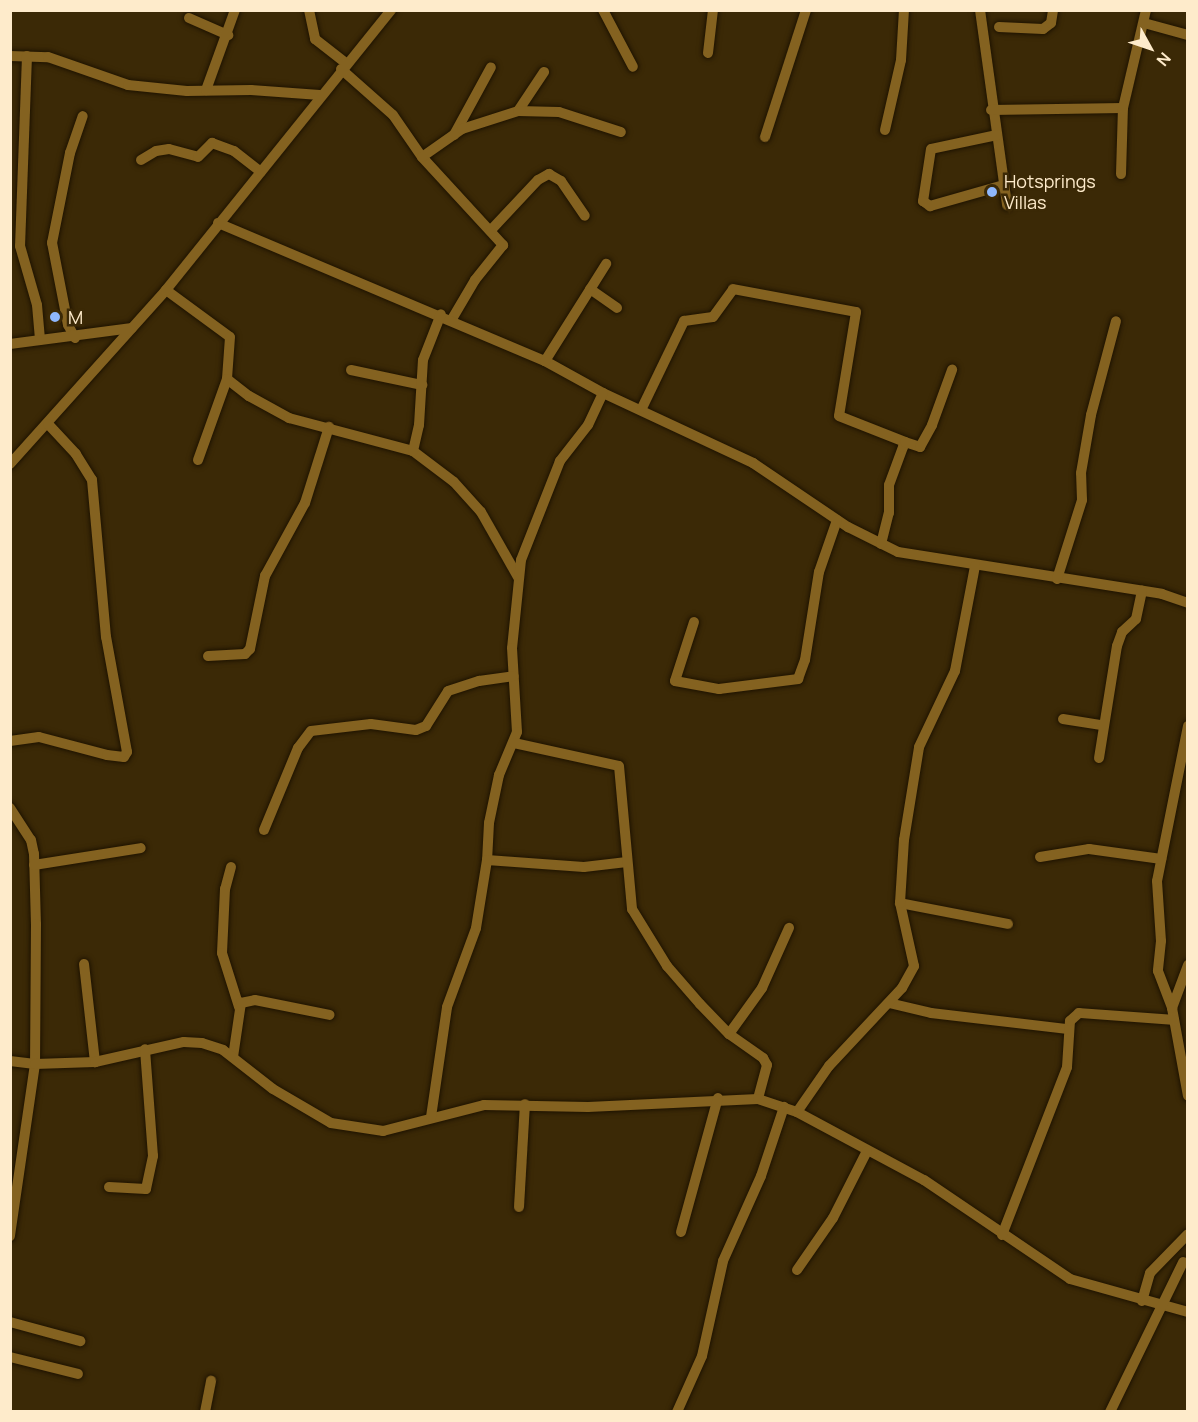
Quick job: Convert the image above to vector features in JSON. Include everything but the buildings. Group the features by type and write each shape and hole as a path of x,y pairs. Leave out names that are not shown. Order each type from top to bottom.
{"street":[{"path":"206,90 228,35 235,10"},
{"path":"309,10 315,39 393,115 422,157 503,245 502,251 475,280 452,319"},
{"path":"10,464 166,290 320,94 391,10"},
{"path":"603,10 633,67"},
{"path":"708,53 713,10"},
{"path":"765,137 806,10"},
{"path":"885,130 901,60 904,10"},
{"path":"980,10 992,110 1007,205"},
{"path":"999,27 1043,29 1051,23 1053,10"},
{"path":"1121,174 1123,108 1146,10"},
{"path":"189,18 228,35"},
{"path":"1144,23 1188,35"},
{"path":"10,56 48,57 128,85 320,94"},
{"path":"27,56 20,237 37,305 40,340"},
{"path":"453,135 491,67"},
{"path":"518,111 544,72"},
{"path":"992,110 1123,108"},
{"path":"422,157 453,135 518,111 559,112 621,132"},
{"path":"75,338 68,325 52,243 70,153 83,116"},
{"path":"997,135 931,149 923,201 930,206 1004,185"},
{"path":"141,160 156,151 169,149 198,157 212,143 234,151 261,172"},
{"path":"491,230 537,180 549,174 561,181 585,216"},
{"path":"218,223 441,314 545,361 603,393 642,408 753,463 837,520 898,552 1142,591 1188,603"},
{"path":"545,361 606,264"},
{"path":"590,289 617,308"},
{"path":"642,408 684,321 688,317 712,317 733,289 856,312 839,416 905,442 920,447 932,425 952,370"},
{"path":"166,290 230,337 227,379 198,460"},
{"path":"413,451 419,425 423,360 441,314"},
{"path":"1058,579 1082,501 1081,473 1090,415 1116,321"},
{"path":"10,344 75,338 132,328"},
{"path":"351,370 422,385"},
{"path":"227,379 281,415 413,451 467,493 518,577"},
{"path":"431,1117 447,1007 477,928 487,860 489,823 499,775 514,743 512,648 518,577 543,497 568,448 588,425 603,393"},
{"path":"10,741 39,736 107,755 124,757 127,752 106,637 92,480 76,454 48,424"},
{"path":"208,656 245,654 250,649 265,576 305,503 329,427"},
{"path":"881,544 889,513 889,485 905,442"},
{"path":"694,622 675,681 719,689 798,679 805,660 819,572 837,520"},
{"path":"797,1112 829,1066 902,988 914,966 900,903 899,871 919,747 955,671 975,566"},
{"path":"1099,758 1102,725 1118,646 1122,632 1136,619 1142,591"},
{"path":"264,830 298,748 311,731 371,724 416,730 426,726 448,691 479,681 514,676"},
{"path":"1063,719 1102,725"},
{"path":"1188,726 1157,880 1161,941 1158,971 1172,1008 1188,1096"},
{"path":"514,743 619,766 632,909 667,966 729,1034 763,1058 767,1065 759,1099"},
{"path":"10,808 31,840 34,865 35,1064 15,1185 10,1236"},
{"path":"34,865 141,848"},
{"path":"1040,857 1089,849 1161,859"},
{"path":"487,860 584,867 627,862"},
{"path":"231,867 225,889 222,953 239,1007 233,1057"},
{"path":"900,903 1008,924"},
{"path":"729,1034 762,988 789,928"},
{"path":"84,964 95,1062"},
{"path":"1172,1008 1188,965"},
{"path":"239,1007 255,1000 330,1015"},
{"path":"889,1003 931,1013 1068,1029"},
{"path":"1002,1235 1067,1067 1070,1021 1079,1013 1174,1020"},
{"path":"10,1061 35,1064 95,1062 184,1042 202,1043 233,1057 273,1089 331,1124 384,1131 467,1107 525,1104 588,1107 718,1098 759,1099 797,1112 933,1186 1070,1279 1143,1301 1161,1302 1188,1312"},
{"path":"109,1187 146,1189 153,1145 145,1049"},
{"path":"681,1232 718,1098"},
{"path":"519,1207 525,1104"},
{"path":"677,1412 702,1356 723,1261 761,1176 784,1107"},
{"path":"797,1270 833,1218 867,1151"},
{"path":"1143,1301 1150,1273 1188,1234"},
{"path":"1110,1412 1161,1302 1183,1262"},
{"path":"10,1322 81,1341"},
{"path":"10,1358 78,1374"},
{"path":"205,1412 211,1381"}],"place":[{"name":"Hotsprings Villas","path":"992,192"},
{"name":"M","path":"55,317"}]}
